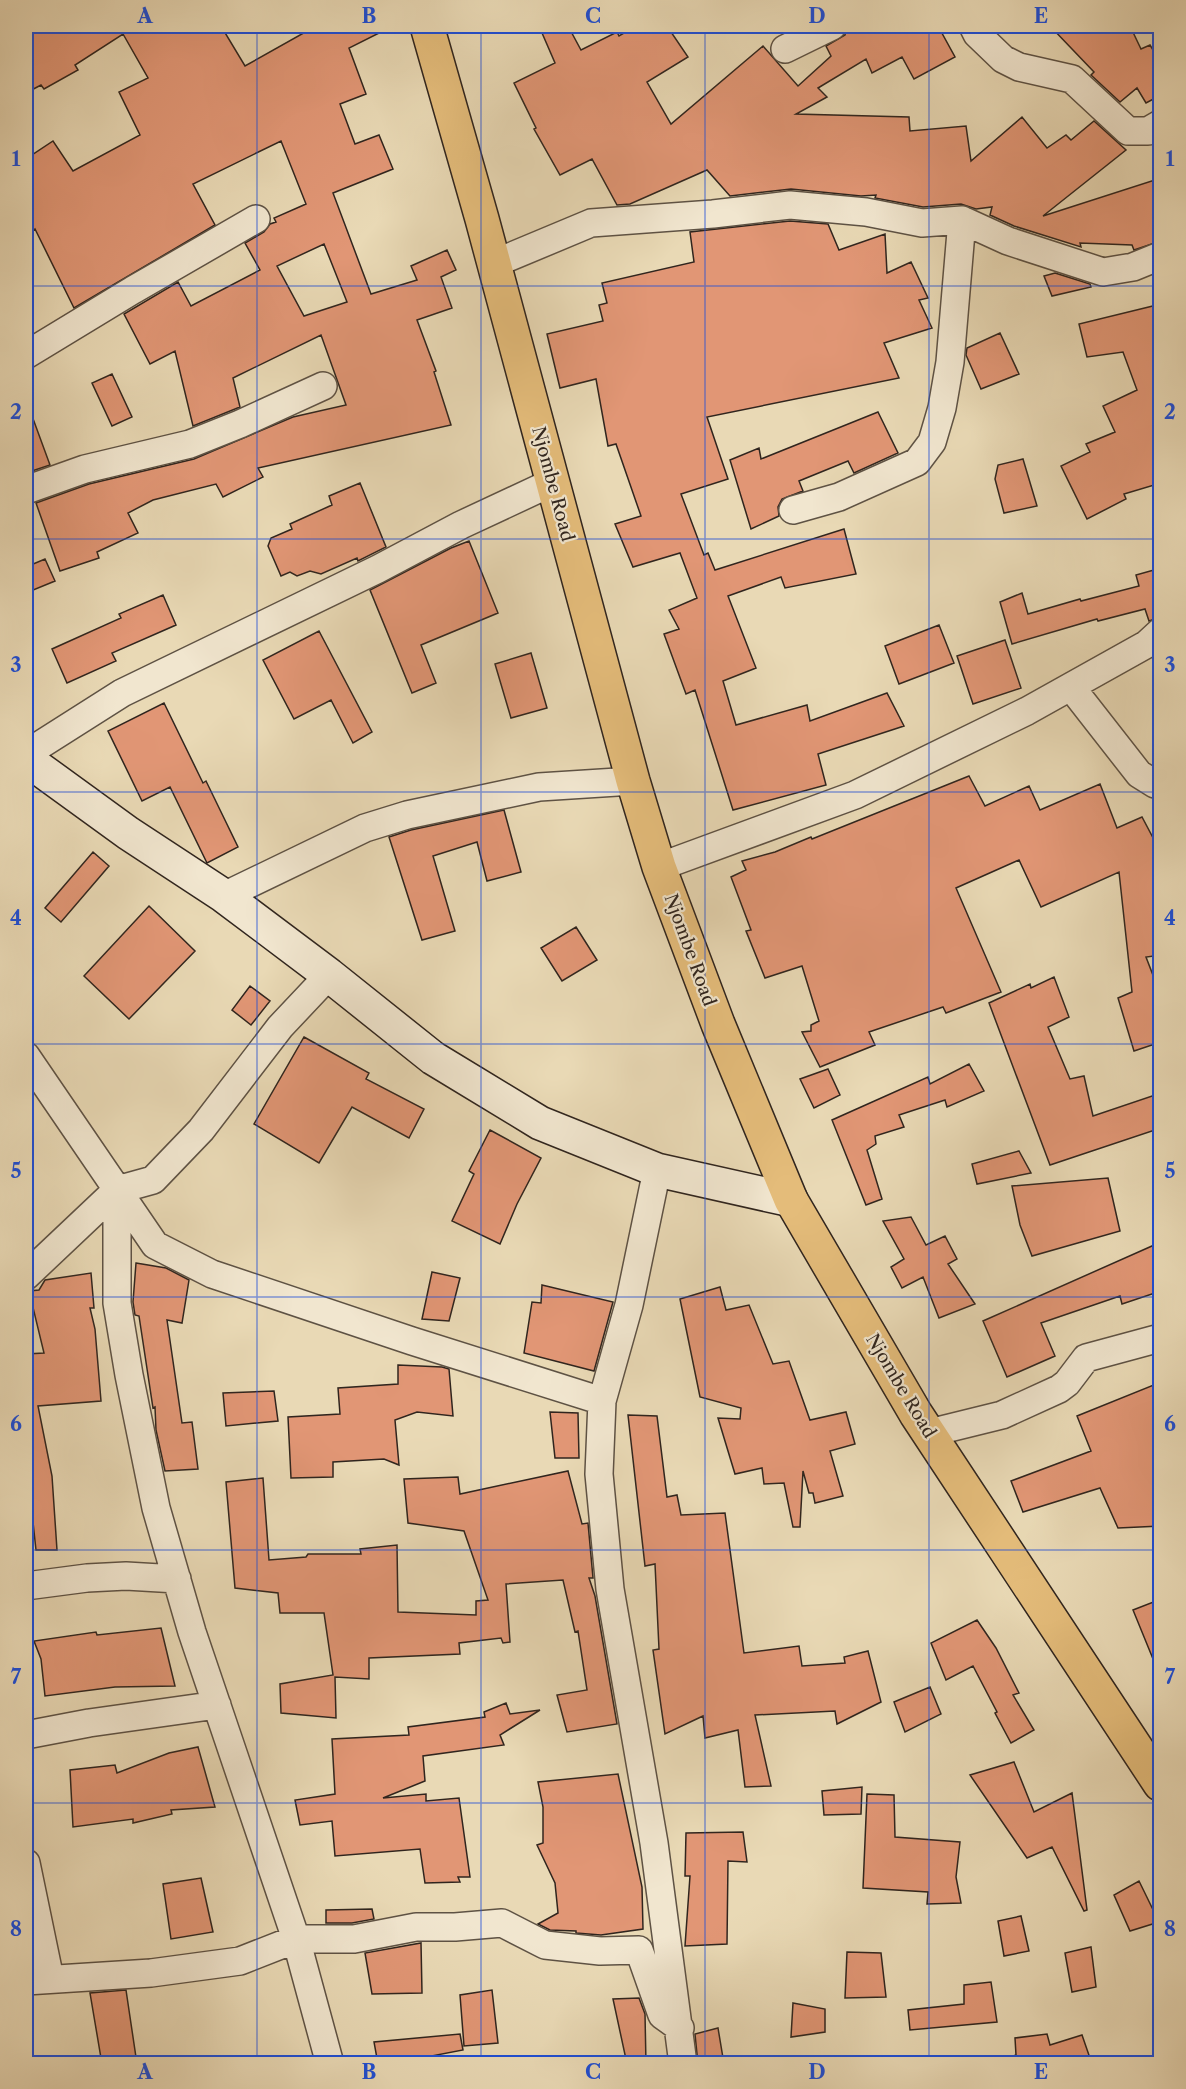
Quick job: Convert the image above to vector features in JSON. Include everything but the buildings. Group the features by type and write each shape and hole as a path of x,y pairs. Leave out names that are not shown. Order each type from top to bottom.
{"highway":[{"name":"Njombe Road","path":"427,26 482,219 633,781 659,867 718,1024 791,1200 929,1433 1155,1765"}],"main road":[{"path":"26,759 128,833 224,896 329,975 433,1058 540,1123 657,1170 791,1200"}],"street":[{"path":"785,49 832,26"},
{"path":"972,26 977,34 1003,59 1019,68 1072,80 1128,131 1149,131 1161,124"},
{"path":"493,264 591,223 714,214 790,205 866,212 922,223 962,220 1008,241 1103,272 1133,267 1161,256"},
{"path":"26,355 256,219"},
{"path":"793,510 839,497 917,462 932,442 942,408 950,362 962,220"},
{"path":"26,490 85,469 190,444 323,386"},
{"path":"26,754 122,693 378,569 461,525 553,483"},
{"path":"659,867 855,795 1027,711 1147,644 1161,632"},
{"path":"1071,687 1139,774 1161,785"},
{"path":"224,896 366,828 406,815 539,787 633,781"},
{"path":"26,1276 117,1190 153,1180 201,1130 280,1027 329,975"},
{"path":"26,1056 155,1245 212,1274 602,1401"},
{"path":"657,1170 629,1305 602,1401 599,1474 610,1589 654,1843 683,2064"},
{"path":"117,1190 117,1303 156,1508 217,1705 296,1938 330,2064"},
{"path":"929,1433 1002,1415 1059,1389 1067,1383 1086,1358 1161,1338"},
{"path":"26,1586 87,1578 126,1576 177,1579"},
{"path":"26,1735 89,1723 217,1705"},
{"path":"26,1863 38,1980 151,1973 240,1961 296,1938 354,1939 416,1926 455,1927 502,1923 546,1945 600,1951 639,1950 662,2015 680,2028"}]}
